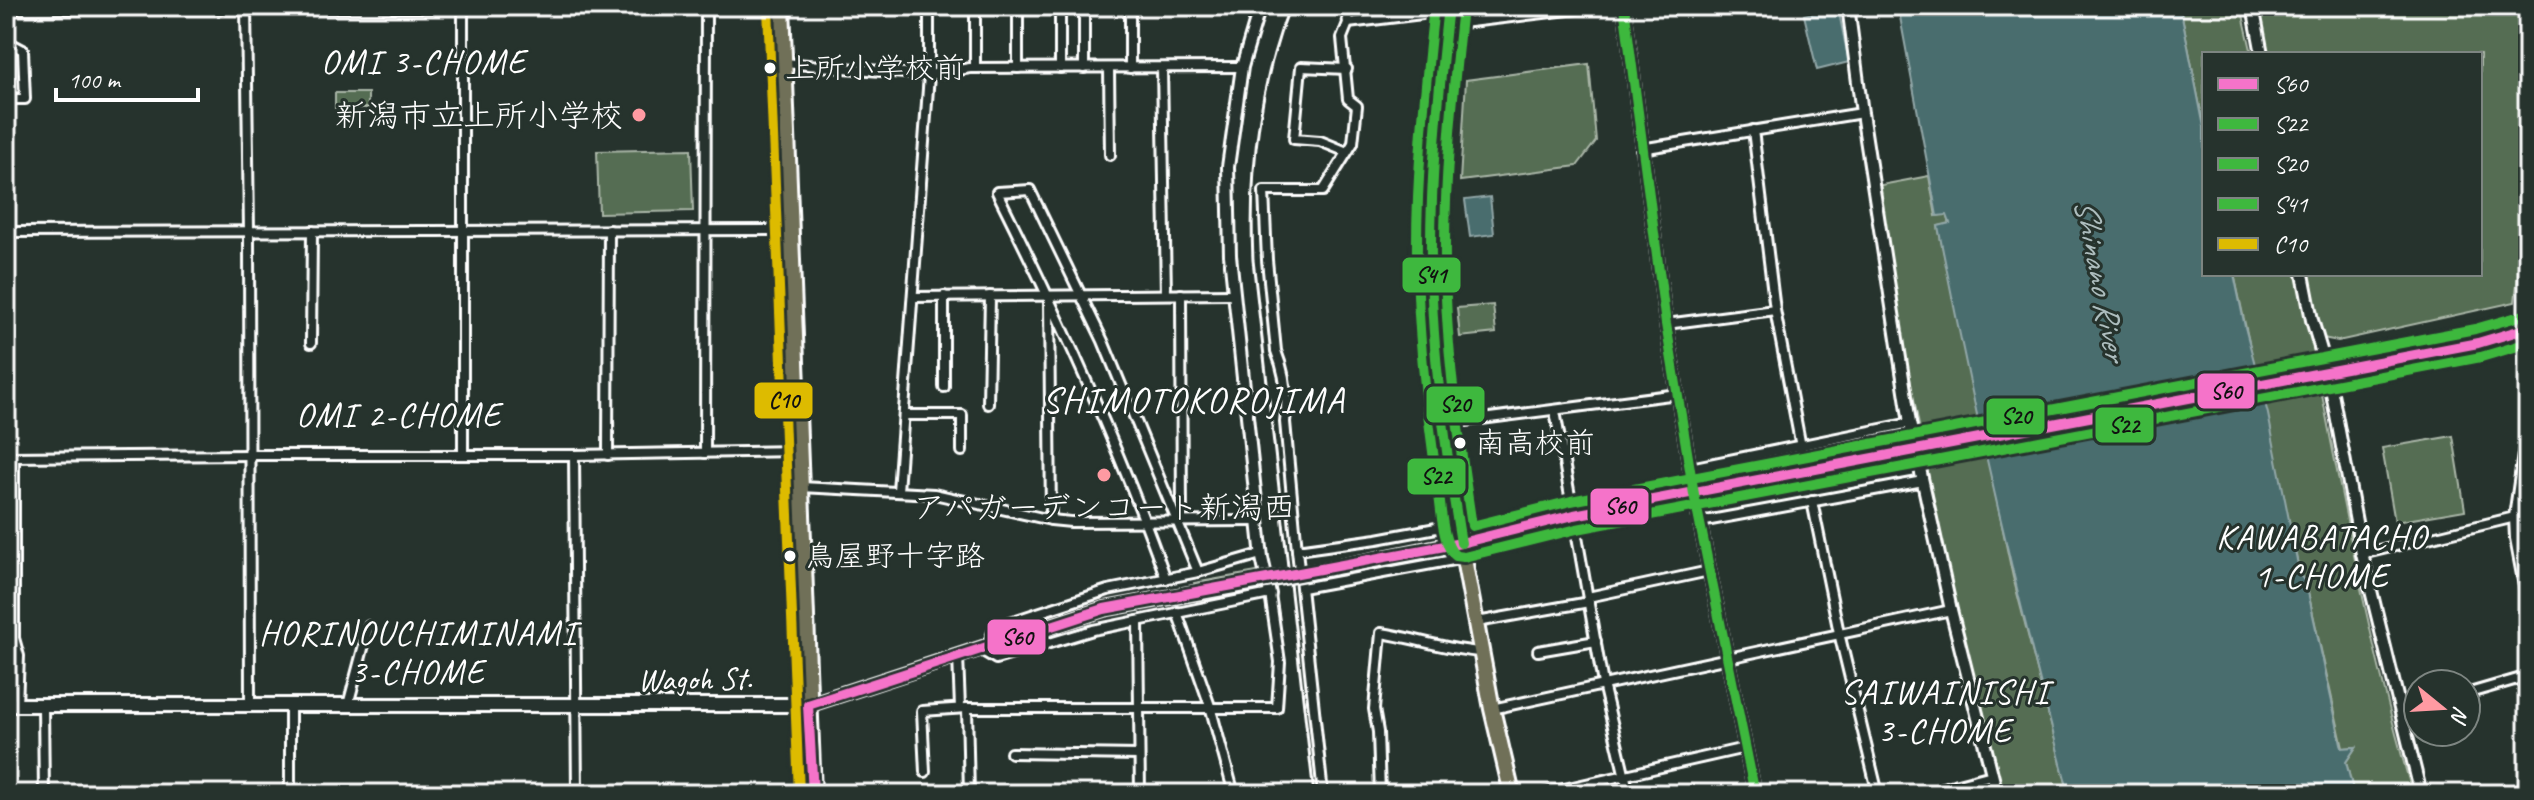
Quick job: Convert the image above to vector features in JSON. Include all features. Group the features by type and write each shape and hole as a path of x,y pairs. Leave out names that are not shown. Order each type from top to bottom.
{"main road":[{"path":"782,6 813,794"},
{"path":"1447,14 1432,166 1431,265 1442,424 1492,709 1512,794"},
{"name":"Wagoh St.","path":"11,705 808,705 1104,609 1442,546 1462,550 1574,515 2478,343 2528,328"}],"street":[{"path":"463,6 463,454"},
{"path":"705,453 706,6"},
{"path":"6,9 782,6"},
{"path":"898,491 929,75 929,6"},
{"path":"975,6 975,68"},
{"path":"1018,6 1018,68"},
{"path":"1060,6 1060,68"},
{"path":"1084,6 1084,68"},
{"path":"1130,6 1130,68"},
{"path":"925,772 922,711 963,708 1277,708 1280,662 1261,554 1230,255 1228,167 1242,67 1260,6"},
{"path":"1323,794 1285,422 1287,408 1282,365 1276,351 1267,260 1264,191 1323,191 1353,143 1357,106 1348,99 1342,38 1348,23 1346,6"},
{"path":"1348,23 1602,6"},
{"path":"1624,6 1666,324 1694,494 1755,794"},
{"path":"1848,6 1910,423 1951,610 1997,794"},
{"path":"2253,6 2262,52"},
{"path":"246,7 250,706"},
{"path":"6,41 23,50 25,99 6,99"},
{"path":"784,63 929,75 975,68 1242,67"},
{"path":"1347,69 1301,67 1294,139 1320,141 1347,152"},
{"path":"1109,68 1110,155"},
{"path":"1162,68 1166,294"},
{"path":"1641,149 1862,113"},
{"path":"1753,130 1775,310 1801,447"},
{"path":"1166,579 1146,522 1049,295 997,192 1030,190 1082,295 1180,521 1198,572"},
{"path":"608,455 609,230"},
{"path":"6,232 791,230"},
{"path":"311,343 312,231"},
{"path":"2528,257 2528,269"},
{"path":"2303,276 2312,320 2329,377 2362,554 2402,709"},
{"path":"1180,521 1181,294"},
{"path":"913,297 1234,294"},
{"path":"1049,295 1051,520"},
{"path":"944,296 944,387"},
{"path":"988,404 990,296"},
{"path":"1666,324 1775,310"},
{"path":"1442,424 1678,394"},
{"path":"1555,411 1603,684 1629,794"},
{"path":"904,415 962,415 962,451"},
{"path":"1690,468 1910,423"},
{"path":"2528,426 2515,517 2525,564 2528,602"},
{"path":"11,705 19,656 14,638 10,457 608,455 799,451"},
{"path":"574,455 577,794"},
{"path":"1700,522 1923,481"},
{"path":"801,487 934,494 1051,520 1258,521"},
{"path":"2519,495 2528,510"},
{"path":"1812,501 1839,633 1878,794"},
{"path":"2362,554 2515,517"},
{"path":"1297,550 1458,524"},
{"path":"1302,588 1462,550"},
{"path":"1261,554 1198,572 1108,590 995,627 984,649 996,659 1093,630 1270,594"},
{"path":"1477,622 1709,571"},
{"path":"1492,709 1951,610"},
{"path":"1177,612 1210,706 1232,794"},
{"path":"1138,621 1140,794"},
{"path":"348,705 369,626"},
{"path":"1380,794 1374,709 1381,633 1413,637 1456,651 1483,653"},
{"path":"1538,651 1596,641"},
{"path":"958,656 969,794"},
{"path":"2482,689 2528,676"},
{"path":"43,705 44,794"},
{"path":"290,707 290,794"},
{"path":"1542,794 1745,748"},
{"path":"2411,748 2421,794"},
{"path":"1011,753 1139,755"},
{"path":"1920,794 1992,775"}],"green space":[{"path":"2180,6 2241,6 2252,52 2202,52 2202,117"},
{"path":"2258,6 2528,6 2528,185 2515,302 2338,341 2323,338 2308,276 2482,276 2482,52 2267,52"},
{"path":"1589,64 1596,141 1577,166 1460,181 1466,80"},
{"path":"335,93 368,93 368,108 335,108"},
{"path":"691,149 693,211 599,213 597,151"},
{"path":"1929,176 1936,216 1947,214 1950,224 1938,226 2013,577 2069,794 2001,794 1955,616 1929,493 1929,478 1876,186"},
{"path":"2234,276 2298,276 2364,601 2413,794 2354,794 2346,762 2356,747 2343,748 2306,583 2300,575"},
{"path":"1493,305 1496,333 1460,337 1457,308"},
{"path":"2453,436 2465,510 2395,522 2382,448"},
{"path":"1257,572 1260,590 1197,601 1194,583"}],"water":[{"name":"Shinano River","path":"1898,6 2180,6 2202,117 2202,276 2234,276 2268,414 2300,575 2306,583 2342,748 2356,747 2346,762 2354,794 2069,794 2015,582 1967,369 1938,226 1950,223 1947,215 1937,216"},
{"path":"1838,8 1849,62 1817,70 1804,15"},
{"path":"1490,197 1494,234 1470,237 1465,200"}],"pier":[{"path":"2260,367 2269,400 1982,456 1974,421"}],"railway":[{"path":"1290,6 1270,68 1258,131 1253,195 1253,260 1314,794"}],"transit line":[{"name":"S22","path":"1434,6 1420,166 1418,290 1424,375 1441,514 1448,544 1456,556 1464,557 1577,529 2481,357 2528,343"},
{"name":"S41","path":"1448,6 1438,102 1431,263 1437,368 1461,543"},
{"name":"S41","path":"1624,6 1666,324 1694,494 1755,794"},
{"name":"C10","path":"768,7 799,794"},
{"name":"S20","path":"1462,7 1452,103 1445,264 1451,363 1472,526 1571,501 2475,329 2524,315"},
{"name":"S60","path":"813,794 808,705 1104,609 1461,543 1574,515 2478,343 2528,328"}],"place":[{"name":"上所小学校前","path":"770,68"},
{"name":"新潟市立上所小学校","path":"639,115"},
{"name":"南高校前","path":"1460,443"},
{"name":"アパガーデンコート新潟西","path":"1104,475"},
{"name":"鳥屋野十字路","path":"790,556"}],"district":[{"name":"OMI 3-CHOME","path":"424,61"},
{"name":"SHIMOTOKOROJIMA","path":"1194,400"},
{"name":"OMI 2-CHOME","path":"399,414"},
{"name":"KAWABATACHO 1-CHOME","path":"2322,556"},
{"name":"HORINOUCHIMINAMI 3-CHOME","path":"418,652"},
{"name":"SAIWAINISHI 3-CHOME","path":"1945,710"}]}
